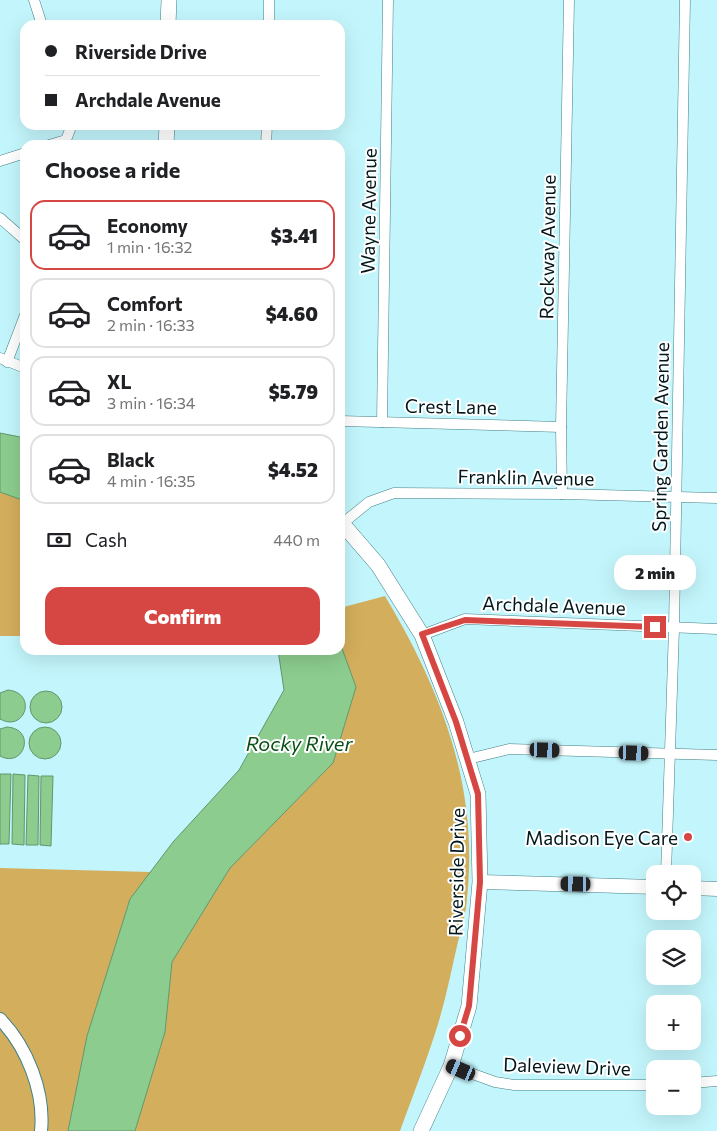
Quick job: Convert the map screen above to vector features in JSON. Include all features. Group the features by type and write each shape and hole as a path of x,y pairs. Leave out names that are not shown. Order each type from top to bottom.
{"main road":[{"path":"168,20 169,0"},
{"name":"Riverside Drive","path":"345,527 378,565 422,634 456,722 478,794 480,882 469,1006 451,1066 421,1131"},
{"path":"480,882 646,887"},
{"path":"701,888 717,889"}],"street":[{"path":"34,0 40,20"},
{"path":"269,0 269,20"},
{"name":"Wayne Avenue","path":"382,422 388,0"},
{"name":"Rockway Avenue","path":"562,494 561,427 569,0"},
{"name":"Spring Garden Avenue","path":"666,865 674,628 685,0"},
{"path":"0,161 20,155"},
{"path":"0,218 20,236"},
{"path":"20,326 4,360 20,366"},
{"name":"Crest Lane","path":"345,421 561,427"},
{"name":"Franklin Avenue","path":"345,519 368,502 394,493 562,494 717,498"},
{"name":"Archdale Avenue","path":"422,634 465,620 717,629"},
{"path":"468,759 509,749 717,755"},
{"path":"0,1019 14,1035 35,1078 41,1131"},
{"name":"Daleview Drive","path":"451,1066 496,1082 514,1085 646,1085"},
{"path":"701,1082 717,1081"}],"shaded area":[{"path":"0,492 20,499 20,636 0,636"},
{"path":"385,596 405,631 439,703 452,740 461,778 467,817 469,857 466,910 444,1004 400,1131 135,1131 165,1032 172,962 230,868 333,763 356,687 344,655 345,607"},
{"path":"0,868 151,872 130,899 87,1036 68,1131 0,1131"}],"water":[{"path":"0,433 20,437 20,499 0,492"},
{"name":"Rocky River","path":"279,655 344,655 356,687 333,763 230,868 172,962 165,1032 135,1131 68,1131 87,1036 130,899 173,842 239,770 284,690"},
{"path":"8,690 17,693 23,698 25,704 25,711 21,717 16,721 9,722 0,719 0,693"},
{"path":"46,691 52,692 57,696 61,701 61,713 57,718 52,722 46,723 40,722 35,718 31,713 30,707 31,701 35,696 40,692"},
{"path":"7,727 16,729 22,734 24,740 24,747 21,753 8,759 0,756 0,729"},
{"path":"45,727 51,728 56,732 60,737 60,749 56,754 51,758 45,759 39,758 34,754 30,749 29,743 30,737 34,732 39,728"},
{"path":"0,774 11,774 9,844 0,844"},
{"path":"13,774 25,775 24,845 12,844"},
{"path":"28,775 39,776 38,845 26,845"},
{"path":"41,776 53,776 51,846 40,845"}],"place":[{"name":"Madison Eye Care","path":"688,837"}],"route":[{"path":"460,1036 469,1006 480,882 478,794 456,722 422,634 465,620 655,627"}]}
